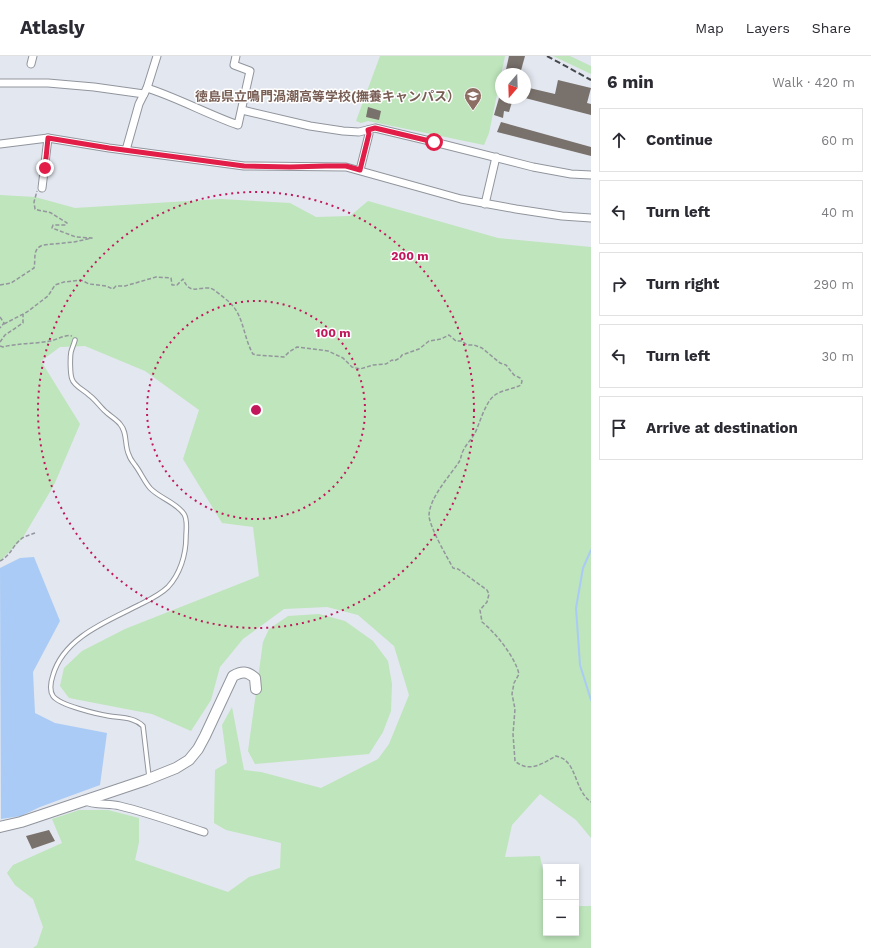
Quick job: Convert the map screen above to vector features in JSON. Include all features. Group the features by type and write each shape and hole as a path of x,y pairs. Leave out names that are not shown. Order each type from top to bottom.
{"street":[{"path":"31,64 33,56"},
{"path":"126,150 139,104 157,56"},
{"path":"0,83 48,83 164,93 222,119 238,124 250,71 234,65 236,56"},
{"path":"242,110 310,126 343,131 359,132 375,128 533,167 571,174 591,175"},
{"path":"360,170 369,134 368,130"},
{"path":"40,187 48,138"},
{"path":"0,144 48,138 244,166 346,166 461,199 562,216 591,218"},
{"path":"485,204 496,157"},
{"path":"0,827 21,822 150,778 182,764 189,760 198,749 233,676 240,672 249,673 254,678 256,689"},
{"path":"83,800 89,803 117,806 139,811 204,832"}],"lane":[{"path":"75,340 71,351 72,379 75,384 99,403 105,411 120,424 125,433 126,447 129,456 142,477 152,489 180,509 185,515 186,545 184,558 179,570 167,588 157,595 98,626 78,639 65,653 55,668 51,689 53,696 70,706 139,722 143,726 150,778"}],"path":[{"path":"0,285 11,283 34,268 35,251 39,246 74,242 92,238 76,237 52,228 53,225 66,225 67,223 51,214 35,209 34,202 40,187"},
{"path":"0,317 1,326 23,314 48,296 55,285 64,282 81,280 89,284 106,286 113,289 116,286 125,286 156,277 170,278 172,285 177,285 183,279 188,287 193,289 211,288 235,308 246,332 253,354 284,357 297,347 328,351 343,358 352,367 360,369 373,365 386,364 392,360 394,361 400,358 402,355 419,349 429,341 449,336 456,341 462,341 467,345 474,345 482,348 500,363 506,365 514,375 520,378 522,382 521,385 495,395 488,405 475,433 463,450 460,460 440,487 430,511 429,518 433,526 433,532 438,538 453,568 458,569 487,590 489,594 487,602 480,610 482,622 489,627 501,641 518,667 519,674 514,683 512,694 515,709 513,734 516,761 521,766 533,767 556,756 564,759 571,768 584,797 591,802"},
{"path":"0,342 5,335 23,323 23,314"},
{"path":"0,346 3,348 11,345 52,341 69,335 75,340"},
{"path":"0,561 11,552 21,538 35,533"}],"green space":[{"path":"380,56 505,56 503,68 495,68 495,104 489,133 484,145 368,121 361,123 356,121"},
{"path":"553,56 570,56 591,66 591,74"},
{"path":"0,195 35,197 75,208 221,199 290,203 316,217 350,216 368,201 498,238 591,247 591,838 576,820 540,794 512,825 505,857 540,856 543,870 543,936 579,936 579,906 591,906 591,948 33,948 37,945 43,927 33,899 15,885 7,873 13,865 62,843 52,819 79,810 108,810 139,818 139,842 135,860 228,892 249,877 280,868 281,843 226,830 214,823 215,770 227,763 222,725 232,707 244,770 261,772 321,788 378,759 389,744 409,695 394,646 358,615 327,607 284,609 243,639 220,667 211,700 191,731 152,714 69,698 60,686 64,668 82,651 125,629 259,576 253,527 222,523 183,459 199,410 145,371 85,346 60,347 41,361 80,424 54,485 22,539 0,561"},
{"path":"319,614 345,621 373,641 388,661 392,684 391,711 383,732 369,754 255,764 248,751 263,642 269,629 288,616"}],"water":[{"path":"34,557 60,621 33,672 35,713 55,723 107,733 100,785 40,807 21,816 1,819 0,568 20,558"}],"building":[{"path":"509,56 525,56 522,68 506,68"},
{"path":"558,80 591,88 587,103 591,104 591,115 531,100 531,88 555,94"},
{"path":"497,104 511,104 509,112 504,111 503,118 494,115"},
{"path":"368,107 381,111 379,120 366,117"},
{"path":"501,122 591,147 591,156 497,132"},
{"path":"49,830 55,841 32,849 26,836"}],"waterway":[{"path":"591,550 583,568 576,608 580,665 591,700"}],"railway":[{"path":"547,56 591,80"}],"place":[{"name":"徳島県立鳴門渦潮高等学校(撫養キャンパス）","path":"473,111"}],"route":[{"path":"45,168 48,138 109,148 244,166 346,166 360,170 369,134 368,130 375,128 434,142"}]}
